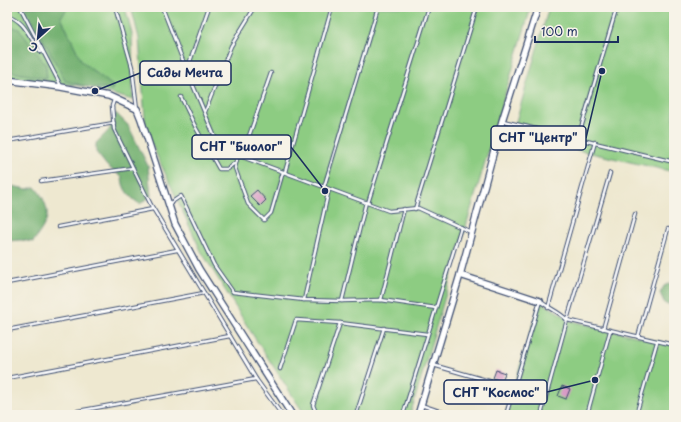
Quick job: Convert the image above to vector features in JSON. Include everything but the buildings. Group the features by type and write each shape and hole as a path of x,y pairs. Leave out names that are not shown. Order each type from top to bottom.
{"street":[{"path":"418,415 460,275 502,121 538,7"},
{"path":"7,80 61,86 89,91 114,98 137,109 175,224 199,269 292,415"},
{"path":"460,275 540,301"}],"lane":[{"path":"20,7 61,86"},
{"path":"115,7 132,67 137,109"},
{"path":"162,7 217,142 229,152 389,211 418,208 472,232"},
{"path":"187,71 209,7"},
{"path":"205,112 231,46 255,7"},
{"path":"238,155 235,168 248,204 264,220 272,213 332,7"},
{"path":"324,187 378,7"},
{"path":"342,301 367,203 429,7"},
{"path":"415,209 477,7"},
{"path":"578,138 617,7"},
{"path":"7,15 20,22 29,32 37,47 44,55"},
{"path":"242,156 271,73"},
{"path":"181,97 196,128 219,169 227,170 236,162"},
{"path":"114,98 112,106 114,129 153,209 256,378 282,415"},
{"path":"502,121 674,162"},
{"path":"7,141 114,123"},
{"path":"548,308 595,142"},
{"path":"41,181 133,168"},
{"path":"541,415 610,173"},
{"path":"304,300 329,189"},
{"path":"168,204 181,196 214,265 233,292 304,300 381,300 436,308"},
{"path":"58,227 153,209"},
{"path":"381,300 404,210"},
{"path":"603,329 635,214"},
{"path":"403,415 461,227"},
{"path":"638,337 668,230"},
{"path":"7,283 177,250"},
{"path":"7,330 204,293"},
{"path":"506,415 540,301 548,308 564,316 567,320 674,345"},
{"path":"280,369 296,320 340,323 428,334"},
{"path":"317,415 313,405 340,323"},
{"path":"356,415 384,328"},
{"path":"587,415 610,331"},
{"path":"7,378 230,336"},
{"path":"636,415 657,342"},
{"path":"432,365 514,388"},
{"path":"56,415 256,378"},
{"path":"421,405 451,415"}],"green space":[{"path":"7,7 45,7 89,87 7,77"},
{"path":"26,7 69,7 61,17 82,62 113,86 112,90 92,88 65,81"},
{"path":"46,7 125,7 132,34 133,100 94,89 88,83"},
{"path":"131,7 531,7 410,415 305,415 201,251 146,132 139,38"},
{"path":"549,7 674,7 674,172 512,135"},
{"path":"7,25 19,29 46,65 47,79 7,71"},
{"path":"116,113 128,125 148,166 151,196 140,204 127,193 123,185 122,177 107,166 96,152 96,143 109,130"},
{"path":"7,185 27,189 35,187 43,199 47,209 47,218 33,242 21,240 7,241"},
{"path":"672,282 674,284 674,304 665,304 660,293 664,286"},
{"path":"540,301 564,316 567,320 674,345 674,415 505,415"}],"place":[{"name":"СНТ \"Центр\"","path":"602,71"},
{"name":"Сады Мечта","path":"95,91"},
{"name":"СНТ \"Биолог\"","path":"325,191"},
{"name":"СНТ \"Космос\"","path":"595,380"}]}
